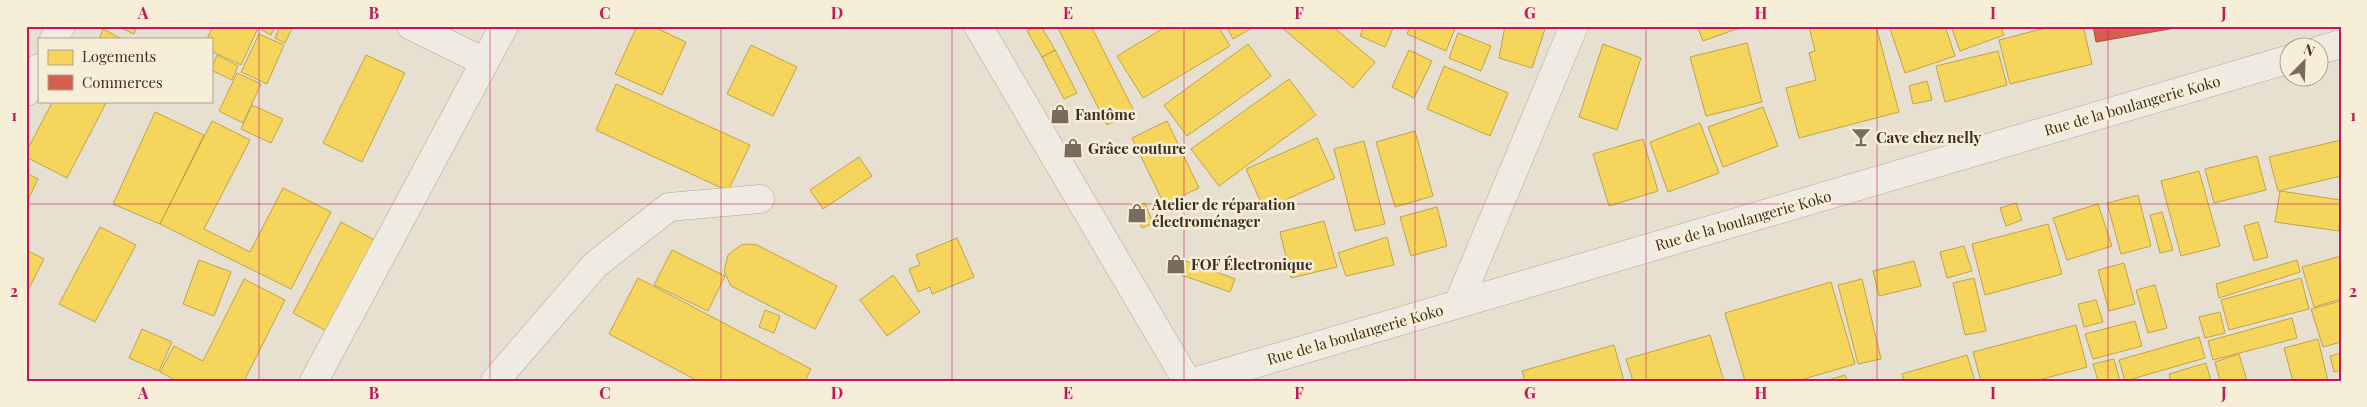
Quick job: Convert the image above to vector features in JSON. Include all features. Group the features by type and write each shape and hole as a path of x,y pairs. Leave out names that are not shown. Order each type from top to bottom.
{"street":[{"path":"54,38 60,26"},
{"path":"411,26 485,62"},
{"path":"314,381 504,26"},
{"path":"978,26 1187,381"},
{"path":"1458,304 1574,26"},
{"name":"Rue de la boulangerie Koko","path":"1197,381 2280,62"},
{"path":"26,92 38,70"},
{"path":"495,381 595,265 669,207 760,199"}],"building: Logements":[{"path":"117,26 137,26 134,34"},
{"path":"213,26 259,26 241,65 212,51 212,38 207,38"},
{"path":"263,26 275,26 271,35 262,30"},
{"path":"280,26 293,26 285,43 275,38"},
{"path":"637,26 652,26 686,42 662,95 615,74"},
{"path":"1041,26 1055,50 1042,57 1027,31"},
{"path":"1057,26 1091,26 1134,111 1107,125"},
{"path":"1167,26 1218,26 1230,46 1143,98 1117,56"},
{"path":"1226,26 1248,26 1250,29 1233,39"},
{"path":"1280,26 1332,26 1375,62 1353,88"},
{"path":"1364,26 1394,26 1385,47 1360,36"},
{"path":"1410,26 1456,26 1446,51 1407,34"},
{"path":"1505,26 1546,26 1532,68 1499,58"},
{"path":"1697,26 1745,26 1703,41"},
{"path":"1809,26 1876,26 1899,112 1799,138 1786,88 1816,80 1809,53 1815,51"},
{"path":"1889,26 1945,26 1955,56 1905,73"},
{"path":"1951,26 2001,26 2004,35 1960,51"},
{"path":"2053,26 2083,26 2092,64 2010,84 1999,40"},
{"path":"103,29 120,38 99,38"},
{"path":"1458,33 1491,46 1481,71 1449,58"},
{"path":"259,34 284,45 267,84 241,72"},
{"path":"1747,43 1762,102 1706,116 1690,57"},
{"path":"1248,44 1271,76 1187,136 1164,105"},
{"path":"1603,44 1641,58 1617,130 1579,117"},
{"path":"751,45 797,67 773,116 727,94"},
{"path":"1055,50 1077,93 1064,99 1042,57"},
{"path":"1409,50 1432,61 1414,98 1392,87"},
{"path":"1998,51 2007,85 1945,102 1936,66"},
{"path":"217,55 238,66 232,80 212,70"},
{"path":"366,55 405,73 362,162 323,143"},
{"path":"1444,66 1508,93 1490,136 1427,109"},
{"path":"237,73 261,84 243,123 219,111"},
{"path":"1289,79 1316,115 1219,186 1191,149"},
{"path":"1927,81 1932,100 1913,104 1909,86"},
{"path":"616,84 750,145 728,191 596,130"},
{"path":"52,102 106,102 67,178 26,157 26,152"},
{"path":"252,105 283,119 271,143 241,129"},
{"path":"1763,107 1778,146 1723,167 1708,127"},
{"path":"155,112 204,135 160,224 113,204"},
{"path":"212,121 250,140 204,229 250,252 283,188 331,212 291,289 160,224"},
{"path":"1167,121 1199,188 1164,204 1132,138"},
{"path":"1700,123 1719,173 1668,192 1650,142"},
{"path":"1415,131 1433,196 1395,207 1376,142"},
{"path":"1317,138 1335,178 1264,209 1246,169"},
{"path":"1643,139 1658,191 1609,206 1593,154"},
{"path":"2341,140 2341,176 2278,191 2269,157"},
{"path":"1364,141 1385,224 1355,231 1334,149"},
{"path":"2257,156 2266,190 2214,203 2205,169"},
{"path":"859,157 872,176 823,209 810,190"},
{"path":"2199,171 2220,246 2181,256 2161,181"},
{"path":"26,173 38,179 26,204"},
{"path":"2280,191 2341,200 2339,231 2275,222"},
{"path":"2138,195 2151,246 2121,254 2107,203"},
{"path":"1145,203 1153,223 1142,228 1134,207"},
{"path":"2016,203 2022,220 2006,226 2000,208"},
{"path":"2098,204 2112,246 2067,260 2053,218"},
{"path":"1437,207 1447,246 1411,256 1400,217"},
{"path":"2162,212 2173,250 2160,253 2150,215"},
{"path":"1324,221 1337,267 1291,278 1280,232"},
{"path":"341,222 382,244 334,335 293,313"},
{"path":"2258,222 2268,257 2254,261 2244,226"},
{"path":"2048,224 2062,274 1985,295 1972,244"},
{"path":"100,227 136,245 95,322 59,304"},
{"path":"1387,237 1394,265 1346,276 1338,253"},
{"path":"957,238 974,277 932,294 930,287 918,292 909,269 920,265 916,255"},
{"path":"741,245 757,245 837,286 815,329 731,286 724,271 728,255"},
{"path":"1964,246 1972,271 1947,278 1940,252"},
{"path":"26,250 44,259 26,294"},
{"path":"672,250 725,276 708,311 654,285"},
{"path":"2341,256 2341,299 2314,307 2302,267"},
{"path":"1178,258 1235,279 1230,292 1173,272"},
{"path":"199,260 231,272 214,316 183,304"},
{"path":"2297,260 2300,272 2219,298 2216,284"},
{"path":"1914,261 1921,286 1879,296 1873,271"},
{"path":"2124,263 2135,304 2109,311 2098,270"},
{"path":"893,275 920,312 887,336 860,300"},
{"path":"638,278 811,369 805,381 698,381 609,334"},
{"path":"1974,278 1986,331 1965,335 1953,283"},
{"path":"2301,278 2309,309 2229,330 2221,300"},
{"path":"244,279 285,300 244,381 177,381 160,372 174,346 203,361"},
{"path":"1862,279 1881,359 1858,364 1838,285"},
{"path":"1831,282 1855,364 1797,381 1745,381 1725,313"},
{"path":"2155,285 2167,328 2148,333 2136,290"},
{"path":"2096,300 2103,322 2084,327 2078,304"},
{"path":"2341,301 2341,342 2323,347 2311,309"},
{"path":"765,310 780,316 774,333 759,327"},
{"path":"2220,312 2225,333 2205,338 2199,317"},
{"path":"2292,318 2297,338 2213,360 2208,341"},
{"path":"2135,321 2142,346 2093,359 2085,334"},
{"path":"2076,325 2087,367 2035,381 1981,381 1973,352"},
{"path":"142,329 172,342 159,371 129,358"},
{"path":"1710,335 1724,381 1633,381 1626,359"},
{"path":"2199,337 2205,358 2125,381 2119,360"},
{"path":"2318,339 2328,381 2293,381 2284,348"},
{"path":"1614,345 1624,381 1525,381 1522,371"},
{"path":"2341,353 2341,370 2334,372 2330,356"},
{"path":"2239,354 2247,381 2220,381 2215,362"},
{"path":"1967,355 1975,381 1904,381 1902,374"},
{"path":"2114,359 2120,381 2098,381 2093,364"},
{"path":"2206,363 2211,381 2171,381 2169,374"},
{"path":"1845,375 1847,381 1825,381"}],"building: Commerces":[{"path":"2093,26 2186,26 2096,42"}],"place":[{"name":"Fantôme","path":"1060,114"},
{"name":"Cave chez nelly","path":"1861,137"},
{"name":"Grâce couture","path":"1073,148"},
{"name":"Atelier de réparation électroménager","path":"1137,213"},
{"name":"FOF Électronique","path":"1176,264"}]}
